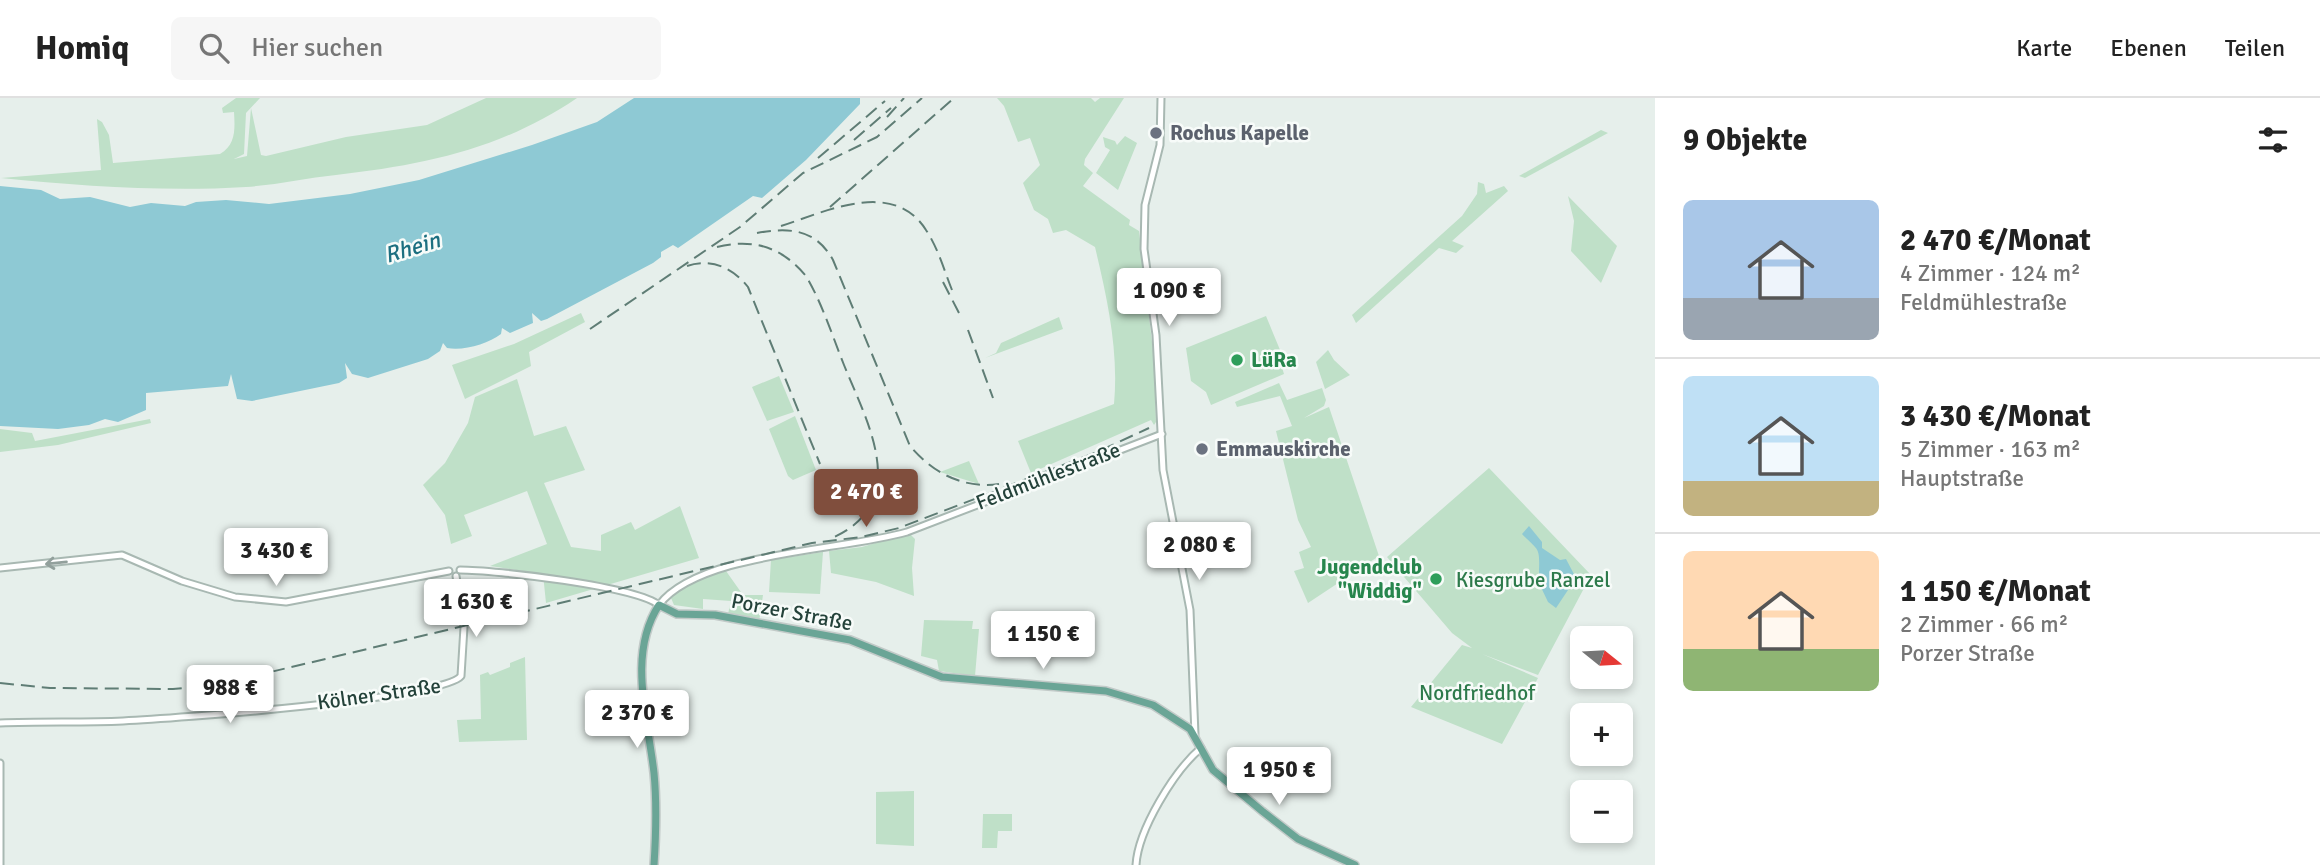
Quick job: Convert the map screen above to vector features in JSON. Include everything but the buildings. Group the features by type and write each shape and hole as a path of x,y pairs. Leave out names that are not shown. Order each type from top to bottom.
{"main road":[{"path":"654,865 655,786 642,660 647,629 659,604 674,614"},
{"path":"647,629 657,616 674,614"},
{"name":"Porzer Straße","path":"674,614 715,615 850,640 931,674 950,678 1106,691 1158,708 1195,735 1219,777 1288,832 1355,865"},
{"path":"1158,697 1158,708"}],"street":[{"path":"1161,98 1160,145 1145,205 1144,249 1156,335 1166,490 1190,610 1195,735"},
{"name":"Feldmühlestraße","path":"659,604 689,579 770,557 900,534 1162,434"},
{"path":"0,568 130,556 190,583 235,597 272,601 300,601 449,571 501,572 614,590 646,597 659,604"},
{"path":"449,571 454,566 458,573"},
{"name":"Kölner Straße","path":"0,723 122,721 274,708 401,694 454,682 461,676 464,627 458,573"},
{"path":"1136,865 1139,843 1148,823 1184,768 1201,748"},
{"path":"0,763 0,865"}],"green space":[{"path":"236,98 260,98 246,113 244,154 234,159 247,156 251,108 261,155 266,156 346,137 427,125 486,98 577,98 549,116 491,142 431,160 369,171 257,186 185,189 1,178 101,170 97,119 102,122 109,135 113,163 220,154 232,141 234,130 234,112 223,113 222,108"},
{"path":"997,98 1091,98 1095,102 1100,98 1124,98 1085,159 1084,165 1093,173 1083,186 1130,220 1129,225 1139,231 1154,359 1154,425 1151,420 1031,473 1018,441 1114,404 1115,364 1108,305 1095,247 1066,230 1053,233 1048,219 1034,210 1023,183 1040,165 1030,138 1018,142 1004,106"},
{"path":"1601,130 1608,133 1525,178 1519,176"},
{"path":"1125,136 1137,143 1118,190 1096,173 1110,150 1105,147 1103,137 1115,141 1117,145"},
{"path":"1478,182 1484,184 1486,193 1504,186 1508,191 1452,241 1464,246 1456,253 1439,248 1356,323 1352,315 1462,216 1477,194"},
{"path":"1568,196 1617,246 1601,283 1571,251 1574,221"},
{"path":"581,313 585,322 529,352 531,366 465,399 452,365 514,344"},
{"name":"LüRa","path":"1266,316 1285,362 1281,364 1284,374 1211,405 1206,392 1191,381 1186,348"},
{"path":"1059,317 1063,329 985,358 996,353 1001,343"},
{"path":"1328,350 1334,360 1350,375 1325,389 1316,362"},
{"path":"779,376 794,412 767,421 752,387"},
{"path":"517,379 534,436 566,426 585,470 544,483 571,547 601,551 601,535 631,522 635,530 680,506 699,558 546,603 543,574 490,566 547,544 527,491 464,515 472,536 451,544 445,515 423,485 445,463 468,423 475,397"},
{"path":"1279,383 1287,400 1322,388 1326,400 1324,406 1304,418 1329,407 1379,556 1308,603 1294,571 1304,568 1299,552 1311,547 1298,520 1276,431 1292,426 1280,396 1237,407 1235,402"},
{"path":"795,416 816,470 793,480 788,476 769,429"},
{"path":"150,419 151,423 58,445 0,452 0,429 32,433 35,441"},
{"path":"969,461 979,484 940,472"},
{"path":"1489,468 1591,575 1538,675 1482,654 1538,678 1502,744 1411,707 1462,645 1472,648 1452,633 1387,557"},
{"path":"909,533 915,539 912,568 914,596 876,582 831,573 829,551 862,547"},
{"path":"823,552 820,594 769,592 771,560"},
{"path":"726,571 743,595 763,595 759,622 728,614 731,601 703,599 703,609 674,605 671,598 692,581"},
{"path":"474,581 495,581 501,614 481,619"},
{"path":"924,620 973,621 972,629 979,629 975,676 939,671 937,660 921,656"},
{"path":"525,657 527,740 459,742 457,720 481,719 480,675 488,672 490,675 510,667 510,663"},
{"path":"914,791 914,846 876,844 876,792"},
{"path":"983,814 1012,814 1012,831 998,831 997,848 982,848"}],"water":[{"name":"Rhein","path":"634,98 860,98 860,104 806,160 762,198 753,196 678,248 673,245 661,252 661,257 653,263 547,319 541,321 532,313 533,323 510,333 502,328 501,334 483,344 454,349 447,348 443,343 440,351 428,359 368,378 352,374 345,363 347,378 339,383 252,401 237,399 231,374 228,386 146,393 146,410 118,422 105,419 89,425 58,429 0,426 0,186 41,190 60,199 90,197 130,207 151,203 185,206 196,202 226,200 269,204 350,194 419,180 532,145 597,122"},
{"path":"1529,526 1542,542 1542,548 1560,560 1566,559 1576,578 1556,608 1548,602 1538,581 1541,577 1537,550 1522,534"}],"railway":[{"path":"887,117 904,98"},
{"path":"590,329 740,227 803,173 877,137 922,98"},
{"path":"830,207 954,98"},
{"path":"818,158 885,101"},
{"path":"854,140 891,108"},
{"path":"781,226 858,203 896,205 912,214 926,230 952,290"},
{"path":"757,233 780,230 801,233 810,236 826,250 833,260 910,446 919,456 939,471 961,481 999,484"},
{"path":"717,247 730,244 766,247 787,258 806,276 822,308 863,411 877,459 877,482 871,504 857,523 832,538"},
{"path":"687,266 705,263 721,266 736,275 748,287 820,464"},
{"path":"943,282 959,313"},
{"path":"968,330 993,398"},
{"path":"0,683 50,688 173,689 216,685 812,543 861,537 899,528 1097,452 1149,428"}],"place":[{"name":"Rochus Kapelle","path":"1156,133"},
{"name":"LüRa","path":"1237,360"},
{"name":"Emmauskirche","path":"1202,449"},
{"name":"Jugendclub \"Widdig\"","path":"1436,579"}],"park label":[{"name":"Kiesgrube Ranzel","path":"1533,580"},
{"name":"Nordfriedhof","path":"1477,693"}]}
